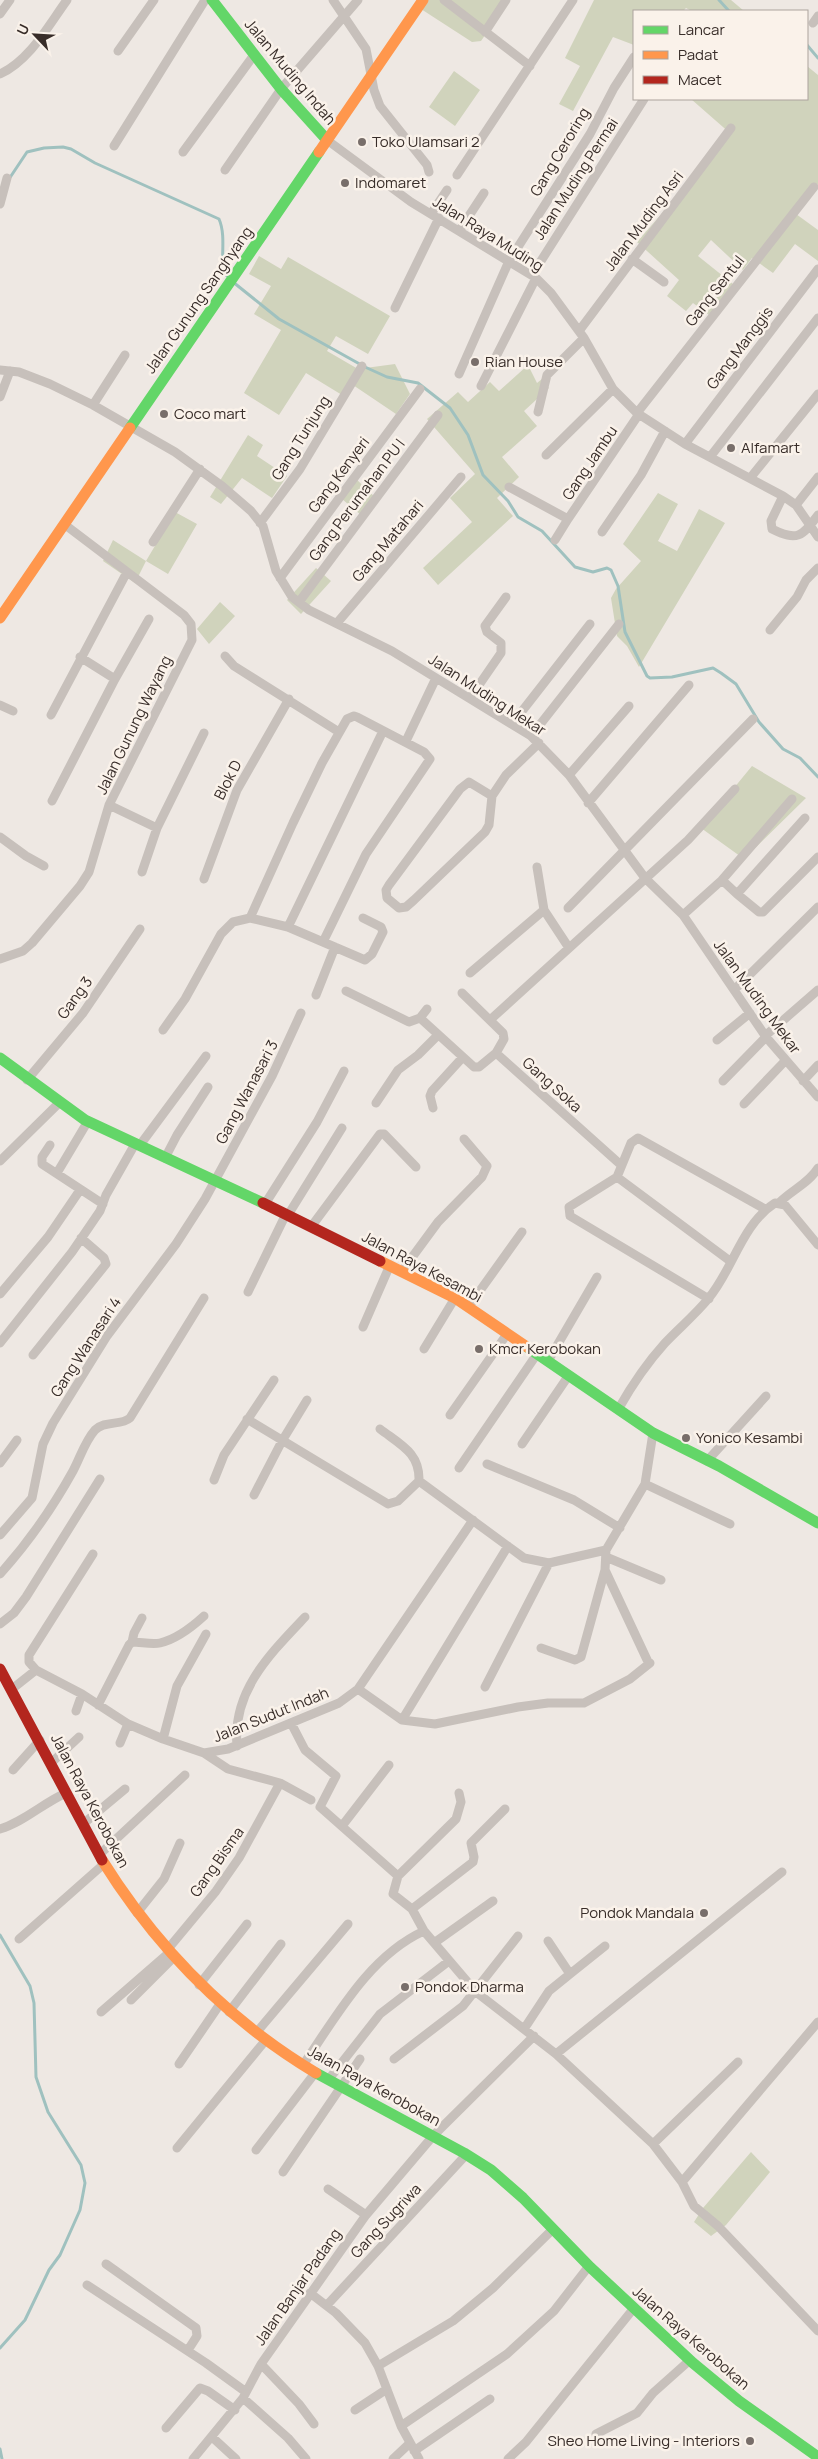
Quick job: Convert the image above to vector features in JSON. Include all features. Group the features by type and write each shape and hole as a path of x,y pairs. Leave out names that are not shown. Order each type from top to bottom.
{"main road":[{"name":"Jalan Muding Indah","path":"212,0 281,90 327,140"},
{"name":"Jalan Gunung Sanghyang","path":"0,618 423,0"},
{"name":"Jalan Raya Kesambi","path":"2,1063 88,1122 287,1214 455,1298 569,1374 652,1433 707,1460 817,1520"},
{"name":"Jalan Raya Kerobokan","path":"0,1669 40,1740 83,1824 137,1913 199,1984 224,2008 265,2040 315,2073 474,2158 494,2172 589,2266 690,2360 736,2398 818,2457"}],"street":[{"path":"0,14 10,0"},
{"path":"0,74 11,69 27,54 67,0"},
{"path":"118,50 154,0"},
{"path":"114,146 205,0"},
{"path":"333,0 366,49 373,75 374,90 380,106 428,165 429,172"},
{"path":"225,170 281,90 358,0"},
{"path":"444,0 530,66"},
{"path":"485,32 506,0"},
{"path":"457,175 573,0"},
{"path":"183,152 254,55"},
{"name":"Gang Ceroring","path":"459,374 509,261 590,134 614,88 633,59"},
{"name":"Jalan Muding Permai","path":"481,386 534,276 643,100"},
{"name":"Jalan Muding Asri","path":"538,412 547,375 581,334 632,260 731,128"},
{"name":"Jalan Raya Muding","path":"327,140 391,188 534,276 551,293 581,334 612,389 638,413 685,444 751,477 783,496 796,505 807,530 818,537"},
{"path":"0,204 7,178"},
{"name":"Gang Sentul","path":"638,413 814,187"},
{"path":"395,308 447,190"},
{"path":"459,231 484,193"},
{"path":"632,260 664,282"},
{"name":"Gang Manggis","path":"685,444 818,269"},
{"path":"710,457 818,318"},
{"path":"93,405 125,355"},
{"name":"Gang Tunjung","path":"260,523 300,469 362,366"},
{"path":"0,397 5,371"},
{"name":"Jalan Muding Mekar","path":"5,371 34,376 93,405 200,470 251,511 260,523 287,592 299,602 309,610 392,651 512,724 539,743 569,775 644,878 683,915 766,1037 785,1061 818,1096"},
{"name":"Gang Kenyeri","path":"280,578 420,389"},
{"path":"546,455 612,389"},
{"path":"751,477 818,394"},
{"name":"Gang Jambu","path":"509,486 568,519 638,413"},
{"name":"Gang Perumahan PU I","path":"299,602 438,415"},
{"path":"602,532 641,475 665,431"},
{"path":"153,542 200,470"},
{"name":"Gang Matahari","path":"336,623 460,477"},
{"path":"796,505 818,477"},
{"path":"783,496 771,521 771,527 786,535 797,536 807,530 818,515"},
{"path":"555,540 568,519"},
{"name":"Jalan Gunung Wayang","path":"0,959 23,951 32,943 80,886 89,872 109,805 192,640 192,630 184,615 64,524"},
{"path":"770,630 797,597 806,580 818,568"},
{"path":"51,715 80,657 127,572"},
{"path":"470,698 501,653 501,643 485,628 506,597"},
{"path":"52,801 115,678 149,618"},
{"path":"512,724 590,624"},
{"path":"531,736 619,624"},
{"path":"225,656 234,666 339,732"},
{"path":"80,657 115,678"},
{"path":"406,741 436,678"},
{"path":"588,803 689,685"},
{"name":"Blok D","path":"204,879 237,790 289,699"},
{"path":"0,705 13,711"},
{"path":"569,775 629,706"},
{"path":"250,918 293,823 339,732 348,719 354,716 406,741 428,754 429,761 366,854 323,942"},
{"path":"568,908 753,718"},
{"path":"288,927 383,731"},
{"path":"142,872 157,828 204,734"},
{"path":"492,796 473,783 465,784 400,868 386,890 387,898 399,908 406,907 485,832 489,825 492,796 506,775 539,743"},
{"path":"490,1020 688,840 735,788"},
{"path":"683,915 722,880 792,799"},
{"path":"109,805 157,828"},
{"path":"737,894 805,818"},
{"path":"0,837 26,856 44,866"},
{"path":"722,880 759,912 763,912 818,857"},
{"path":"537,867 542,885 544,910 569,948"},
{"path":"734,990 818,907"},
{"path":"470,973 544,910"},
{"path":"163,1030 185,999 227,926 233,922 250,918 288,927 336,947 361,960 368,958 383,932 381,927 363,918"},
{"name":"Gang 3","path":"27,1080 83,1013 140,929"},
{"path":"316,995 336,947"},
{"path":"723,1081 766,1037 818,990"},
{"path":"346,991 406,1021 420,1018 427,1009"},
{"path":"420,1018 463,1057 474,1066 479,1067 496,1053 504,1039 502,1033 462,993"},
{"name":"Gang Wanasari 3","path":"214,1181 272,1076 301,1013"},
{"path":"717,1040 750,1014"},
{"path":"376,1103 398,1070 418,1055 438,1035"},
{"name":"Gang Soka","path":"496,1053 621,1165"},
{"path":"0,1343 72,1252 138,1144 206,1056"},
{"path":"433,1108 430,1096 432,1090 463,1057"},
{"path":"744,1104 785,1061"},
{"path":"803,1080 818,1065"},
{"path":"265,1204 317,1122 344,1070"},
{"path":"165,1158 177,1135 208,1087"},
{"path":"0,1161 59,1103"},
{"path":"57,1173 88,1122"},
{"path":"248,1292 287,1214 342,1128"},
{"path":"311,1227 380,1134 384,1134 416,1167"},
{"path":"709,1299 570,1216 568,1212 569,1207 617,1177 631,1143 638,1138 765,1209"},
{"path":"402,1270 438,1222 482,1177 486,1166 464,1139"},
{"path":"50,1145 41,1161 80,1190 103,1204"},
{"path":"618,1408 640,1374 660,1349 709,1299 730,1261 765,1209 780,1202 791,1191 803,1184 818,1168"},
{"path":"617,1177 730,1261"},
{"name":"Gang Wanasari 4","path":"0,1535 32,1498 45,1436 57,1416 108,1336 176,1244 214,1181"},
{"path":"0,1294 48,1236 80,1190"},
{"path":"780,1202 785,1205 818,1245"},
{"path":"469,1306 522,1232"},
{"path":"33,1355 106,1264 104,1258 81,1238"},
{"path":"362,1327 390,1265"},
{"path":"548,1361 596,1277"},
{"path":"0,1574 33,1534 73,1472 95,1430 102,1426 127,1421 130,1418 204,1298"},
{"path":"424,1349 455,1298"},
{"path":"450,1415 507,1334"},
{"path":"459,1468 537,1354"},
{"path":"522,1444 569,1374"},
{"path":"214,1480 224,1455 274,1380"},
{"path":"707,1460 766,1396"},
{"path":"254,1495 282,1441 307,1400"},
{"path":"247,1419 388,1504 398,1502 419,1481 419,1467 415,1457 380,1429"},
{"path":"541,1648 575,1660 581,1657 606,1570 606,1554 646,1484 652,1433"},
{"path":"0,1463 17,1440"},
{"path":"487,1464 574,1500 620,1528"},
{"path":"0,1624 14,1613 26,1597 100,1480"},
{"path":"419,1481 524,1558 550,1563 606,1554 661,1580"},
{"path":"646,1484 730,1524"},
{"name":"Jalan Sudut Indah","path":"35,1672 79,1702 98,1705 124,1732 163,1739 207,1755 237,1746 339,1703 358,1689 473,1520"},
{"path":"402,1720 508,1546"},
{"path":"12,1689 35,1672 29,1662 29,1655 93,1554"},
{"path":"485,1686 550,1563"},
{"path":"358,1689 402,1720 435,1724 518,1706 548,1703 584,1703 630,1679 650,1663 606,1570"},
{"path":"132,1642 160,1643 190,1629 204,1616"},
{"path":"237,1746 236,1724 238,1708 249,1685 274,1650 305,1617"},
{"path":"98,1705 132,1642 134,1633 142,1618"},
{"path":"163,1739 176,1686 206,1634"},
{"path":"291,1723 305,1750 336,1776 319,1805 398,1876"},
{"path":"51,1763 80,1737"},
{"path":"13,1770 40,1740"},
{"path":"207,1755 228,1769 280,1783 311,1800"},
{"path":"342,1826 389,1765"},
{"path":"19,1939 103,1858 135,1822 185,1775"},
{"name":"Gang Bisma","path":"170,1953 216,1891 258,1826 280,1783"},
{"path":"83,1824 125,1789"},
{"path":"0,1829 22,1820 50,1800 66,1793"},
{"path":"459,1793 460,1810 456,1819 398,1876 393,1894 412,1909 424,1931 476,1992 556,2054 653,2144 682,2182 689,2199 700,2212 718,2226 818,2331"},
{"path":"412,1909 473,1862 474,1857 471,1843 505,1809"},
{"path":"137,1913 164,1879 180,1843"},
{"path":"556,2054 782,1872"},
{"path":"434,1943 493,1901"},
{"path":"199,1984 247,1924"},
{"path":"256,2033 348,1924"},
{"path":"303,2065 354,1991 368,1975 411,1937 424,1931"},
{"path":"394,2059 463,2006 476,1992 518,1936"},
{"path":"548,1940 570,1974"},
{"path":"179,2064 224,2008 281,1944"},
{"path":"524,2029 550,1991 605,1946"},
{"path":"131,2000 170,1953"},
{"path":"101,2012 170,1953"},
{"path":"329,2079 380,2014 449,1960"},
{"path":"682,2182 818,2022"},
{"name":"Jalan Banjar Padang","path":"193,2459 235,2410 261,2364 366,2215 433,2136 534,2036"},
{"path":"176,2148 265,2040"},
{"path":"283,2172 360,2059"},
{"path":"653,2144 738,2062"},
{"path":"256,2150 315,2073"},
{"name":"Gang Sugriwa","path":"328,2304 465,2156"},
{"path":"328,2188 366,2215"},
{"path":"378,2366 453,2322 493,2288 553,2229"},
{"path":"106,2264 196,2328 197,2336 188,2350"},
{"path":"402,2426 507,2354 554,2311 589,2266"},
{"path":"87,2286 188,2350 245,2395 306,2459"},
{"path":"310,2294 336,2313 365,2343 378,2366 414,2451"},
{"path":"508,2459 526,2442 634,2308"},
{"path":"596,2434 637,2413 653,2393 690,2360"},
{"path":"261,2364 300,2404 314,2424"},
{"path":"166,2428 200,2388 208,2391 235,2410"},
{"path":"355,2410 387,2389"},
{"path":"393,2459 414,2451 490,2399"},
{"path":"212,2436 236,2459"}],"green space":[{"path":"428,0 509,0 481,41 472,42 421,9"},
{"path":"594,0 731,0 743,10 690,10 686,8 684,10 633,10 633,45 613,37 573,111 559,104 580,66 565,58"},
{"path":"808,67 818,75 818,184 796,214 818,230 818,261 795,244 773,273 752,258 743,270 711,240 698,256 733,284 709,315 693,303 686,311 667,296 679,280 637,242 731,134 692,100 808,100"},
{"path":"454,71 480,90 455,126 429,107"},
{"path":"259,256 281,269 288,257 390,316 368,354 336,336 327,351 358,369 395,364 410,394 396,414 350,383 342,395 306,373 279,415 244,393 281,330 254,314 271,286 249,274"},
{"path":"528,365 537,383 542,379 549,388 524,411 537,426 502,457 519,477 497,498 513,516 438,585 423,568 472,522 450,498 475,474 427,419 458,392 468,402 490,382 499,391"},
{"path":"248,435 263,445 257,456 287,476 272,498 242,478 221,504 210,497"},
{"path":"354,477 378,500 361,515 342,499"},
{"path":"658,493 678,504 658,541 677,551 699,509 725,523 639,667 627,646 617,636 611,598 616,589 641,561 623,544"},
{"path":"175,512 197,524 168,574 146,561"},
{"path":"113,540 146,561 135,583 103,561"},
{"path":"316,568 331,581 301,614 287,600"},
{"path":"220,602 235,616 209,644 197,629"},
{"path":"752,766 806,798 744,859 701,828"},
{"path":"751,2152 770,2172 726,2225 711,2236 694,2222 703,2208"}],"waterway":[{"path":"719,0 728,10"},
{"path":"808,46 818,58"},
{"path":"9,179 27,152 44,148 63,147 71,149 95,163 219,219 223,239 223,273 229,277"},
{"path":"233,282 279,319 365,367 387,377 418,383 450,408 468,435 483,475 508,501 518,517 542,531 575,567 593,572 607,568 611,570 618,586 625,632 647,676 650,678 672,677 713,668 736,684 759,722 783,749 800,758 818,777"},
{"path":"0,1935 30,1986 34,2003 36,2077 48,2112 81,2165 85,2183 80,2210 60,2255 49,2270 25,2320 0,2348"},
{"path":"0,2449 2,2459"}],"traffic: fast":[{"path":"212,0 281,89 327,140"},
{"path":"130,428 319,152"},
{"path":"0,1058 85,1120 263,1203"},
{"path":"527,1347 653,1433 719,1466 818,1523"},
{"path":"316,2073 464,2153 491,2170 523,2198 590,2267 693,2363 739,2401 818,2457"}],"traffic: slow":[{"path":"319,152 423,0"},
{"path":"0,618 130,428"},
{"path":"380,1261 455,1298 527,1347"},
{"path":"102,1860 146,1923 196,1979 252,2029 316,2073"}],"traffic: jam":[{"path":"263,1203 380,1261"},
{"path":"0,1669 102,1860"}],"place":[{"name":"Toko Ulamsari 2","path":"362,142"},
{"name":"Indomaret","path":"345,183"},
{"name":"Rian House","path":"475,362"},
{"name":"Coco mart","path":"164,414"},
{"name":"Alfamart","path":"731,448"},
{"name":"Kmcr Kerobokan","path":"479,1349"},
{"name":"Yonico Kesambi","path":"686,1438"},
{"name":"Pondok Mandala","path":"704,1913"},
{"name":"Pondok Dharma","path":"405,1987"},
{"name":"Sheo Home Living - Interiors","path":"750,2441"}]}
